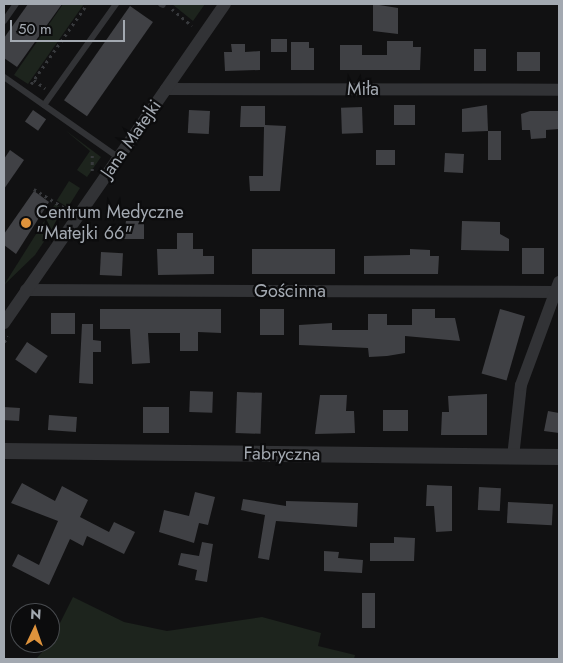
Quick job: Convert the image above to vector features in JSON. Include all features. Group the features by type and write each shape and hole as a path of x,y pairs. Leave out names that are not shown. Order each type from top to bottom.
{"street":[{"name":"Jana Matejki","path":"4,322 224,4"},
{"name":"Miła","path":"166,88 559,90"},
{"name":"Gościnna","path":"26,290 557,287"},
{"path":"513,457 517,399 557,287"},
{"name":"Fabryczna","path":"4,451 559,457"}],"lane":[{"path":"4,21 16,4"},
{"path":"44,105 116,4"},
{"path":"4,77 118,157"}],"path":[{"path":"23,83 29,87 87,4"},
{"path":"162,4 194,28"},
{"path":"34,80 45,88"},
{"path":"89,136 91,178"},
{"path":"34,189 68,211"}],"shaded area":[{"path":"63,4 84,4 28,84 14,75"},
{"path":"172,4 205,4 193,21"},
{"path":"65,130 101,157 87,177 77,170 90,151"},
{"path":"69,181 80,188 68,207 57,201"},
{"path":"55,204 65,210 35,255 4,285"},
{"path":"73,597 124,622 167,631 262,617 321,633 318,646 355,655 354,659 36,659 41,653 60,653 60,623"}],"building":[{"path":"28,4 62,4 17,67 4,58 4,38"},
{"path":"373,4 398,8 398,34 373,31"},
{"path":"130,6 153,22 87,116 64,100"},
{"path":"271,39 287,39 287,52 271,52"},
{"path":"387,41 413,41 413,47 421,47 420,70 340,70 340,45 362,45 362,55 387,55"},
{"path":"291,42 309,42 309,48 314,48 314,70 291,70"},
{"path":"231,44 245,44 245,52 260,51 260,70 225,71 224,52 232,52"},
{"path":"474,49 486,49 486,71 474,71"},
{"path":"517,52 540,52 540,71 517,71"},
{"path":"394,105 415,105 415,125 394,125"},
{"path":"487,105 488,131 462,132 462,109"},
{"path":"241,106 265,106 265,125 286,126 280,191 250,191 249,176 263,176 264,127 240,127"},
{"path":"362,107 363,133 342,134 341,108"},
{"path":"33,110 46,119 38,131 25,121"},
{"path":"189,110 210,111 209,134 188,133"},
{"path":"530,111 559,111 559,129 546,130 546,138 531,139 530,130 522,130 521,114"},
{"path":"488,131 501,131 501,160 488,160"},
{"path":"10,150 24,160 4,189 4,159"},
{"path":"376,150 395,150 395,165 376,165"},
{"path":"445,153 464,154 463,173 444,172"},
{"name":"Centrum Medyczne \"Matejki 66\"","path":"34,191 49,202 16,254 4,245 4,234"},
{"path":"126,221 144,221 144,239 123,239"},
{"path":"462,221 500,222 500,234 509,239 509,251 461,250"},
{"path":"177,233 193,233 193,249 203,249 203,256 214,256 214,274 158,275 157,249 177,249"},
{"path":"522,248 544,248 544,274 522,274"},
{"path":"252,249 335,249 335,274 252,274"},
{"path":"410,249 430,250 430,256 439,256 438,274 364,274 364,256 410,255"},
{"path":"101,252 123,253 122,276 100,275"},
{"path":"100,309 221,309 221,333 198,332 198,351 180,351 180,333 148,333 150,363 132,364 130,329 100,329"},
{"path":"260,309 284,309 284,335 260,335"},
{"path":"412,309 435,309 435,318 455,318 460,341 405,336 405,353 369,357 368,348 299,345 299,325 332,323 332,330 368,330 368,314 387,314 387,325 412,325"},
{"path":"500,309 525,316 507,381 482,373"},
{"path":"51,313 75,313 75,334 51,334"},
{"path":"82,324 93,324 93,340 101,341 101,352 93,352 93,384 79,383"},
{"path":"27,342 48,356 36,373 15,359"},
{"path":"190,391 213,392 212,413 189,412"},
{"path":"237,392 262,393 261,434 236,433"},
{"path":"487,394 487,435 441,435 442,412 449,412 448,396"},
{"path":"320,395 347,395 346,411 354,411 355,433 315,434"},
{"path":"4,407 20,408 19,421 4,420"},
{"path":"143,407 169,407 169,433 143,433"},
{"path":"383,410 408,410 408,431 383,431"},
{"path":"548,411 559,413 559,433 544,431"},
{"path":"49,415 77,417 76,432 48,430"},
{"path":"22,483 55,501 62,486 88,500 80,517 109,532 114,522 135,532 124,554 87,536 83,546 70,539 49,585 12,566 18,554 39,565 58,521 11,503"},
{"path":"427,485 452,486 452,531 436,532 434,506 426,506"},
{"path":"479,487 501,488 500,511 478,510"},
{"path":"195,492 215,497 208,525 199,523 194,543 159,532 164,510 189,516"},
{"path":"243,499 286,506 286,501 358,503 357,527 276,521 269,560 258,558 265,515 241,510"},
{"path":"508,502 553,504 552,525 507,523"},
{"path":"394,537 415,538 414,561 370,561 370,543 394,543"},
{"path":"202,542 213,544 207,582 195,580 197,570 178,565 181,553 199,556"},
{"path":"324,551 339,552 338,558 363,560 362,573 324,571"},
{"path":"362,593 375,593 375,628 362,628"}],"place":[{"name":"Centrum Medyczne \"Matejki 66\"","path":"26,223"}]}
